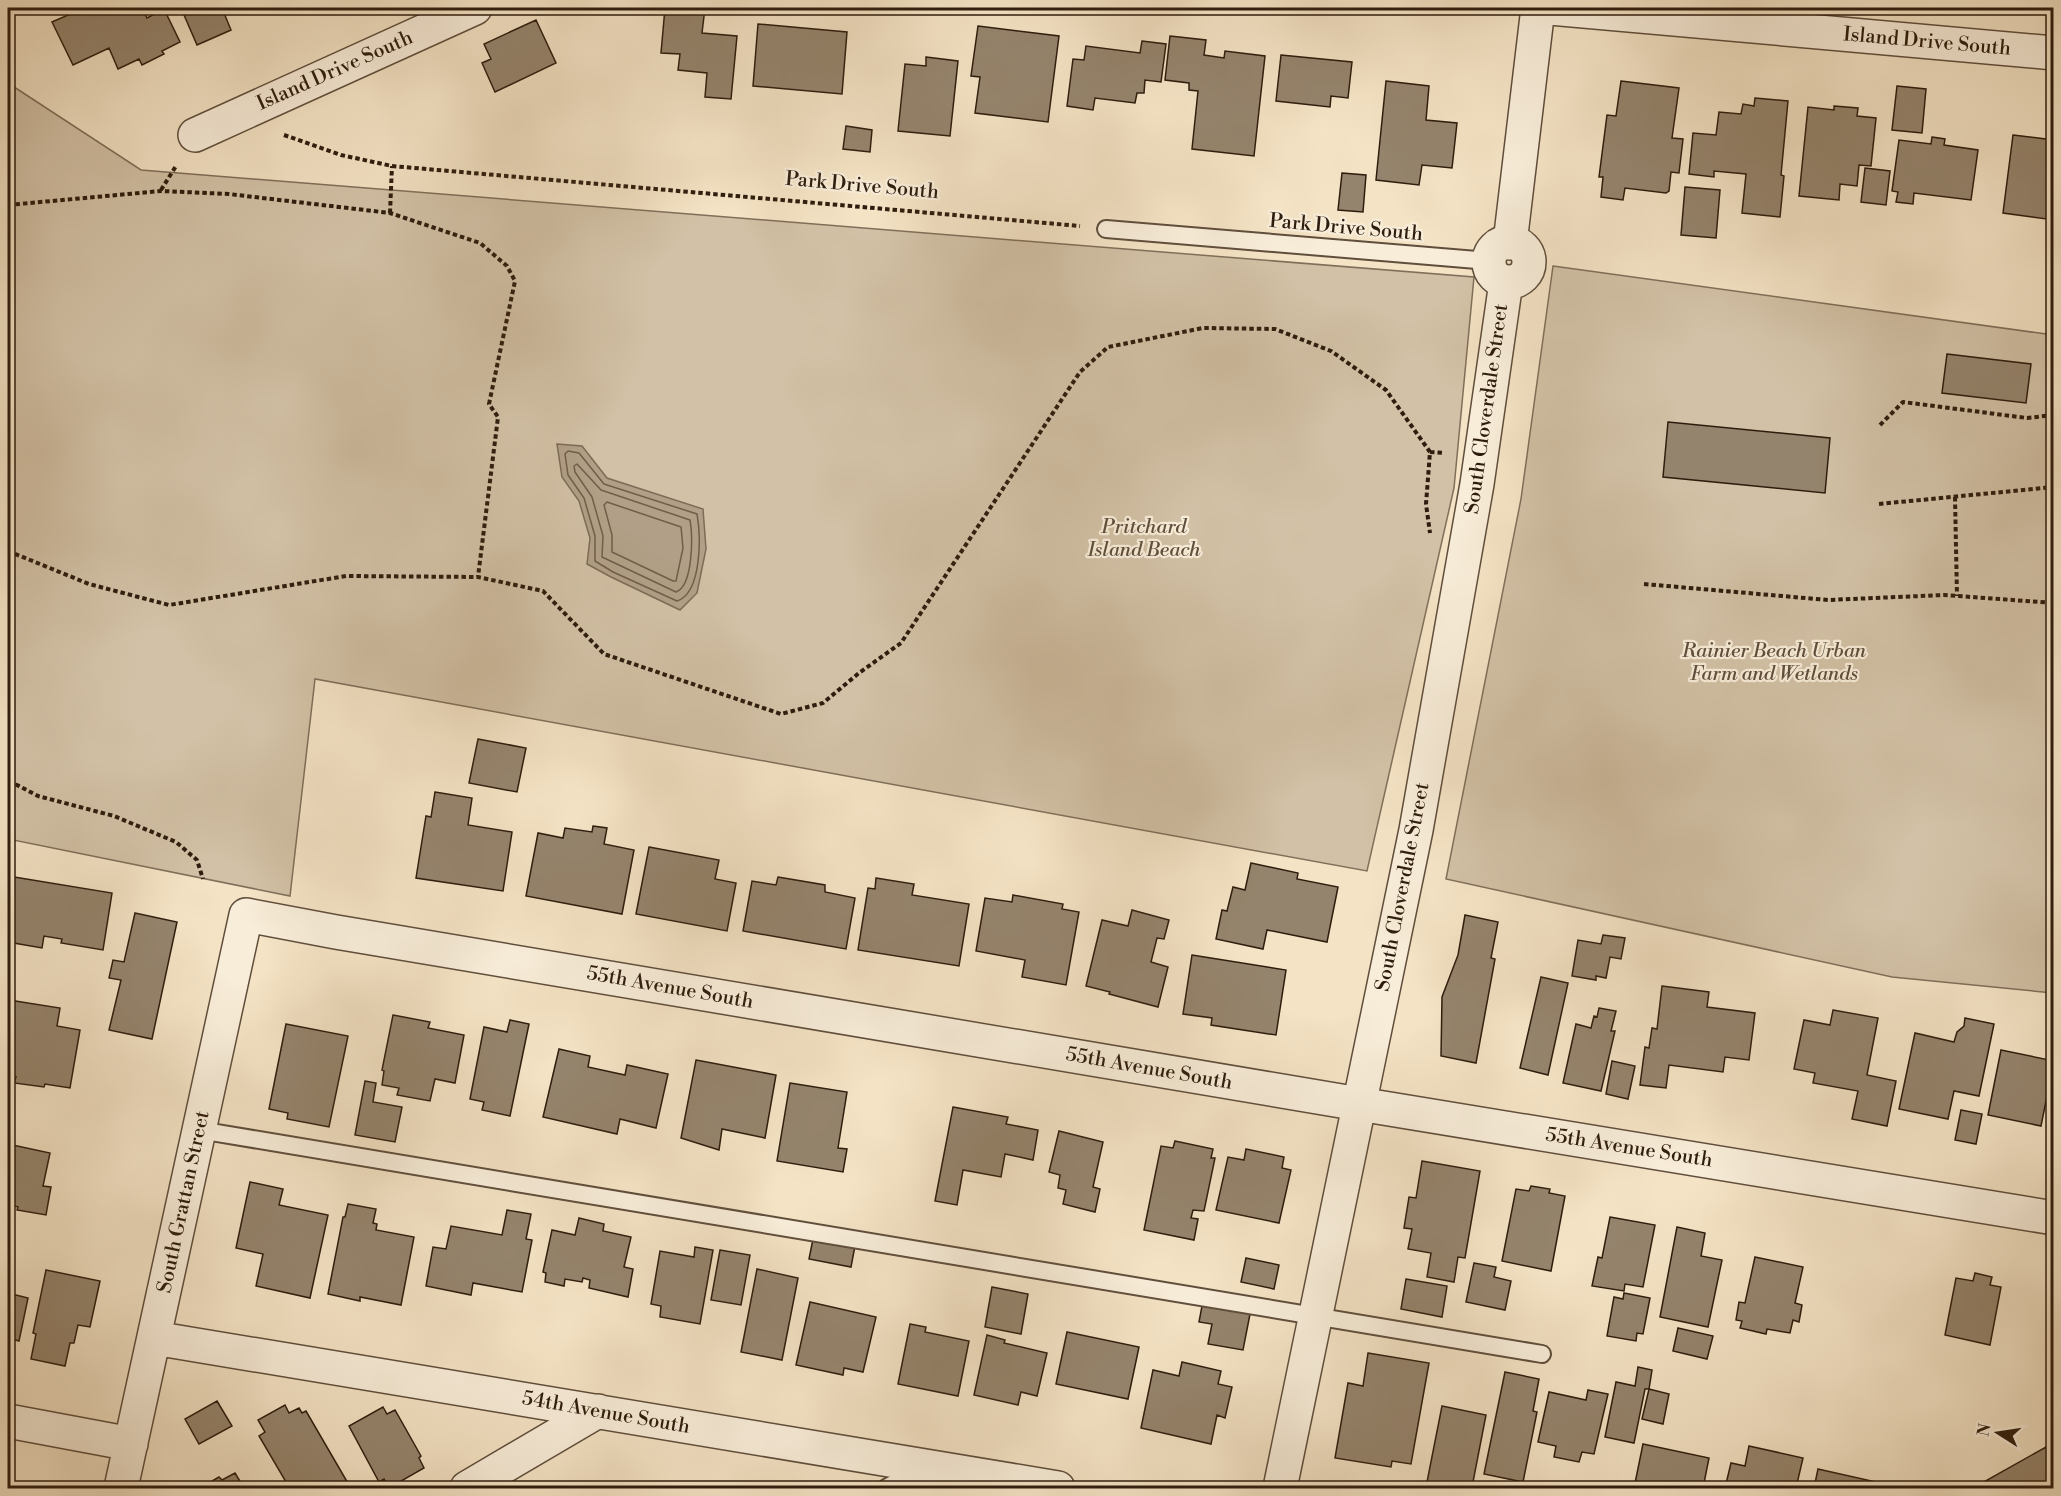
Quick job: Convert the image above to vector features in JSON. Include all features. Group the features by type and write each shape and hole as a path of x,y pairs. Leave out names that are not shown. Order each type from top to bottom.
{"street":[{"name":"Island Drive South","path":"195,135 475,8"},
{"name":"South Cloverdale Street","path":"1280,1488 1416,831 1477,484 1502,262 1538,8"},
{"name":"Island Drive South","path":"1550,8 2054,53"},
{"name":"55th Avenue South","path":"246,915 1359,1104 2054,1218"},
{"name":"South Grattan Street","path":"121,1488 246,915"},
{"name":"54th Avenue South","path":"154,1338 1058,1488"},
{"path":"467,1488 598,1411"},
{"path":"8,1421 131,1444"}],"lane":[{"name":"Park Drive South","path":"1106,229 1502,262"},
{"path":"199,1130 1315,1318 1542,1354"},
{"path":"886,1488 924,1467"}],"path":[{"name":"Park Drive South","path":"240,114 292,139 341,154 392,165 1106,229"},
{"path":"390,213 392,165"},
{"path":"8,205 161,191 229,194 390,213 480,243 507,266 515,281 489,404 498,417 478,577"},
{"path":"8,551 89,584 169,605 346,576 478,577 543,591 604,654 781,714 823,703 859,673 901,643 1080,372 1108,347 1203,328 1275,329 1331,351 1386,390 1430,452 1426,504 1433,556 1462,567"},
{"path":"1880,425 1903,402 2027,418 2054,415"},
{"path":"1879,504 2054,487"},
{"path":"1955,497 1957,596"},
{"path":"1644,584 1828,600 1957,596 2054,603"},
{"path":"8,784 17,785 38,796 114,816 176,842 197,860 203,879"}],"green space":[{"name":"Pritchard Island Beach","path":"8,83 141,170 1474,277 1454,488 1367,871 315,679 290,896 8,839"},
{"name":"Rainier Beach Urban Farm and Wetlands","path":"1553,266 2053,335 2053,993 1892,977 1446,879 1521,499"}],"water":[{"path":"557,444 582,446 607,478 703,509 706,549 697,593 680,610 587,564 590,538 579,501 562,477"}],"building":[{"path":"70,8 142,8 147,18 164,9 180,42 162,51 164,54 142,65 139,59 118,69 109,48 73,65 52,22 73,13"},
{"path":"181,8 222,8 231,30 197,45"},
{"path":"665,8 705,8 702,33 737,36 731,99 705,97 707,73 678,70 680,54 661,53"},
{"path":"536,20 556,63 495,92 482,63 491,59 484,44"},
{"path":"758,24 847,32 842,94 753,86"},
{"path":"978,26 1059,36 1048,122 975,113 980,77 971,76"},
{"path":"1170,36 1206,40 1204,55 1224,58 1225,51 1265,56 1254,156 1192,149 1198,91 1189,90 1189,83 1165,80"},
{"path":"1142,41 1166,44 1161,82 1145,80 1144,93 1137,93 1135,103 1095,98 1093,110 1067,106 1073,59 1084,60 1086,46 1140,53"},
{"path":"1281,55 1352,62 1348,98 1331,96 1330,107 1276,101"},
{"path":"926,57 958,61 950,136 898,131 905,64 926,66"},
{"path":"1386,81 1429,86 1426,120 1457,123 1452,168 1422,165 1419,185 1376,180"},
{"path":"1621,81 1679,88 1672,138 1683,139 1679,173 1671,172 1669,191 1666,193 1625,188 1623,200 1601,197 1603,177 1599,177 1607,115 1616,116"},
{"path":"1897,86 1926,89 1922,133 1892,130"},
{"path":"1755,98 1788,101 1781,175 1784,176 1780,217 1742,213 1746,174 1714,171 1714,177 1689,174 1693,133 1716,135 1719,112 1741,114 1743,104 1754,106"},
{"path":"1834,106 1858,108 1857,116 1876,118 1871,166 1859,165 1857,186 1840,184 1839,200 1799,196 1808,107 1834,110"},
{"path":"846,126 872,130 870,152 843,149"},
{"path":"2013,135 2054,140 2054,220 2003,213"},
{"path":"1932,137 1945,139 1944,145 1978,150 1971,200 1914,193 1913,204 1896,202 1898,192 1892,191 1899,140 1931,144"},
{"path":"1865,168 1890,171 1886,205 1861,202"},
{"path":"1342,173 1366,175 1363,212 1338,210"},
{"path":"1685,187 1720,190 1716,238 1681,235"},
{"path":"1947,354 2031,364 2026,403 1942,393"},
{"path":"1668,422 1830,438 1825,493 1663,477"},
{"path":"478,739 526,748 517,792 469,783"},
{"path":"435,792 472,798 468,825 512,832 503,891 416,878 426,816 431,817"},
{"path":"593,826 607,828 604,844 634,850 622,914 526,896 538,833 563,838 565,828 592,832"},
{"path":"649,847 719,860 715,879 736,883 727,931 636,914"},
{"path":"1251,863 1298,873 1297,879 1338,887 1327,942 1267,930 1263,949 1216,939 1222,910 1227,911 1233,887 1245,890"},
{"path":"8,876 112,893 103,950 61,943 62,939 44,936 42,948 8,942"},
{"path":"778,877 825,885 825,892 855,898 846,949 743,931 752,881 776,885"},
{"path":"876,878 914,884 912,895 969,904 959,966 858,950 868,888 875,889"},
{"path":"1013,895 1063,904 1062,909 1079,912 1066,985 1022,977 1025,960 976,951 985,898 1012,902"},
{"path":"1132,910 1169,920 1164,939 1157,938 1151,962 1168,967 1158,1007 1086,986 1102,920 1128,926"},
{"path":"135,913 177,922 152,1039 109,1030 121,980 109,978 113,960 124,962"},
{"path":"1465,915 1498,922 1491,958 1495,959 1476,1063 1441,1056 1442,997 1458,955"},
{"path":"1603,935 1625,938 1621,959 1610,957 1606,978 1596,976 1596,980 1572,976 1578,940 1601,944"},
{"path":"1192,955 1286,970 1276,1035 1211,1025 1212,1018 1183,1014"},
{"path":"1541,977 1568,983 1548,1075 1520,1068"},
{"path":"1662,986 1709,992 1707,1007 1755,1013 1749,1060 1725,1057 1723,1072 1669,1065 1666,1088 1640,1085 1645,1047 1649,1048 1652,1028 1657,1029"},
{"path":"9,1000 60,1008 57,1026 80,1030 70,1088 14,1083 16,1077 8,1076"},
{"path":"1599,1008 1616,1011 1611,1031 1615,1031 1601,1091 1563,1083 1576,1024 1591,1028"},
{"path":"1833,1010 1878,1018 1867,1075 1896,1081 1887,1126 1852,1119 1858,1091 1813,1083 1815,1073 1794,1069 1804,1020 1830,1025"},
{"path":"393,1015 430,1022 428,1028 464,1035 455,1083 435,1079 430,1101 397,1095 399,1088 382,1085 384,1071 382,1070"},
{"path":"1965,1018 1994,1024 1979,1096 1954,1091 1948,1119 1899,1109 1915,1033 1954,1042 1957,1032 1964,1026"},
{"path":"510,1020 529,1024 510,1116 482,1110 484,1102 470,1099 484,1027 507,1032"},
{"path":"286,1024 348,1036 329,1127 287,1119 288,1113 269,1109"},
{"path":"559,1049 590,1056 588,1067 625,1075 627,1065 668,1074 656,1128 620,1119 617,1134 543,1117"},
{"path":"2001,1050 2054,1061 2041,1126 1988,1115"},
{"path":"696,1060 776,1075 765,1138 722,1129 719,1150 681,1138"},
{"path":"1612,1061 1635,1066 1628,1099 1606,1094"},
{"path":"365,1081 376,1083 373,1102 402,1107 395,1142 355,1135"},
{"path":"790,1083 847,1092 838,1148 847,1149 843,1172 777,1161"},
{"path":"953,1107 1008,1117 1006,1124 1038,1130 1033,1160 1005,1154 1001,1177 963,1170 957,1205 935,1201"},
{"path":"1961,1110 1982,1114 1976,1144 1955,1140"},
{"path":"1059,1131 1103,1142 1093,1187 1100,1189 1095,1212 1063,1204 1066,1190 1058,1188 1060,1175 1049,1172"},
{"path":"1175,1141 1213,1149 1211,1158 1215,1158 1204,1211 1193,1210 1191,1218 1198,1219 1194,1240 1144,1230 1161,1146 1173,1148"},
{"path":"8,1144 50,1153 43,1186 51,1187 46,1215 17,1210 18,1207 11,1205 8,1219"},
{"path":"1246,1149 1284,1157 1282,1168 1291,1170 1279,1223 1216,1210 1228,1157 1244,1160"},
{"path":"1422,1161 1480,1171 1465,1258 1458,1257 1454,1282 1427,1277 1431,1253 1408,1249 1412,1229 1404,1228 1409,1197 1416,1198"},
{"path":"250,1182 283,1189 279,1205 328,1215 310,1298 256,1286 263,1254 236,1248"},
{"path":"1531,1186 1550,1189 1549,1193 1565,1196 1551,1271 1502,1261 1516,1189 1529,1191"},
{"path":"348,1204 376,1209 373,1223 377,1224 376,1230 414,1237 401,1305 360,1297 360,1301 328,1294 343,1217 345,1217"},
{"path":"507,1210 531,1214 526,1239 532,1240 522,1292 473,1283 471,1295 426,1286 433,1247 446,1249 451,1226 502,1235"},
{"path":"1610,1217 1655,1225 1643,1287 1625,1284 1624,1291 1592,1286 1598,1257 1602,1258"},
{"path":"579,1218 604,1224 603,1231 631,1237 624,1267 633,1269 628,1297 589,1288 590,1280 583,1278 582,1282 565,1279 564,1286 545,1282 546,1273 543,1272 552,1230 575,1235"},
{"path":"1677,1227 1705,1233 1701,1256 1722,1260 1708,1327 1660,1317"},
{"path":"814,1234 855,1246 851,1267 809,1259"},
{"path":"695,1247 713,1250 700,1324 660,1317 661,1306 651,1304 660,1251 694,1257"},
{"path":"720,1250 750,1255 741,1305 711,1300"},
{"path":"1755,1257 1803,1267 1795,1303 1802,1305 1799,1322 1793,1320 1790,1333 1767,1329 1766,1334 1740,1328 1742,1321 1736,1320 1739,1302 1745,1303"},
{"path":"1246,1258 1279,1265 1274,1289 1241,1282"},
{"path":"1474,1263 1496,1267 1494,1277 1511,1281 1505,1310 1466,1302"},
{"path":"757,1269 798,1278 782,1360 741,1352"},
{"path":"46,1270 100,1281 90,1327 78,1325 74,1343 70,1343 65,1366 31,1359 36,1334 33,1333"},
{"path":"1975,1273 1992,1277 1990,1285 2001,1287 1990,1345 1945,1335 1956,1278 1973,1281"},
{"path":"1406,1279 1447,1286 1442,1317 1401,1309"},
{"path":"992,1287 1028,1294 1021,1334 985,1327"},
{"path":"8,1293 28,1298 19,1341 8,1338"},
{"path":"1624,1293 1650,1298 1643,1334 1637,1333 1636,1341 1607,1336 1614,1297 1623,1299"},
{"path":"810,1302 876,1317 863,1372 844,1368 843,1375 796,1365"},
{"path":"1216,1303 1251,1309 1243,1350 1208,1344 1212,1324 1199,1322 1202,1306 1215,1308"},
{"path":"910,1324 926,1327 925,1332 969,1341 958,1396 898,1384"},
{"path":"1678,1328 1713,1336 1707,1359 1673,1351"},
{"path":"1067,1332 1139,1347 1128,1399 1056,1384"},
{"path":"987,1335 1005,1340 1004,1343 1047,1353 1037,1396 1021,1392 1018,1405 974,1395"},
{"path":"1368,1353 1429,1363 1411,1464 1392,1461 1391,1467 1335,1458 1348,1383 1363,1386"},
{"path":"1182,1362 1221,1371 1218,1384 1232,1387 1225,1418 1217,1415 1211,1444 1141,1428 1153,1370 1179,1376"},
{"path":"1638,1367 1652,1370 1649,1389 1645,1389 1634,1443 1605,1437 1616,1382 1635,1386"},
{"path":"1505,1372 1539,1379 1533,1411 1537,1412 1523,1482 1484,1474"},
{"path":"1649,1389 1669,1394 1663,1424 1642,1419"},
{"path":"1588,1390 1608,1394 1594,1454 1582,1452 1579,1462 1554,1457 1556,1446 1538,1442 1549,1392 1586,1400"},
{"path":"217,1401 232,1426 199,1444 185,1419"},
{"path":"285,1405 289,1413 299,1408 302,1413 306,1411 349,1485 342,1488 286,1488 289,1487 259,1436 265,1432 258,1420"},
{"path":"1442,1406 1486,1415 1472,1487 1454,1483 1453,1487 1427,1482"},
{"path":"383,1407 387,1414 395,1410 421,1456 419,1458 424,1468 389,1488 384,1479 379,1482 349,1426"},
{"path":"1643,1444 1709,1458 1703,1488 1634,1488"},
{"path":"1749,1446 1803,1458 1796,1488 1725,1488 1731,1463 1745,1466"},
{"path":"2046,1447 2054,1461 2054,1488 1973,1488"},
{"path":"1818,1469 1885,1484 1884,1488 1814,1488"},
{"path":"235,1473 244,1488 200,1488 219,1477 222,1480"}]}
